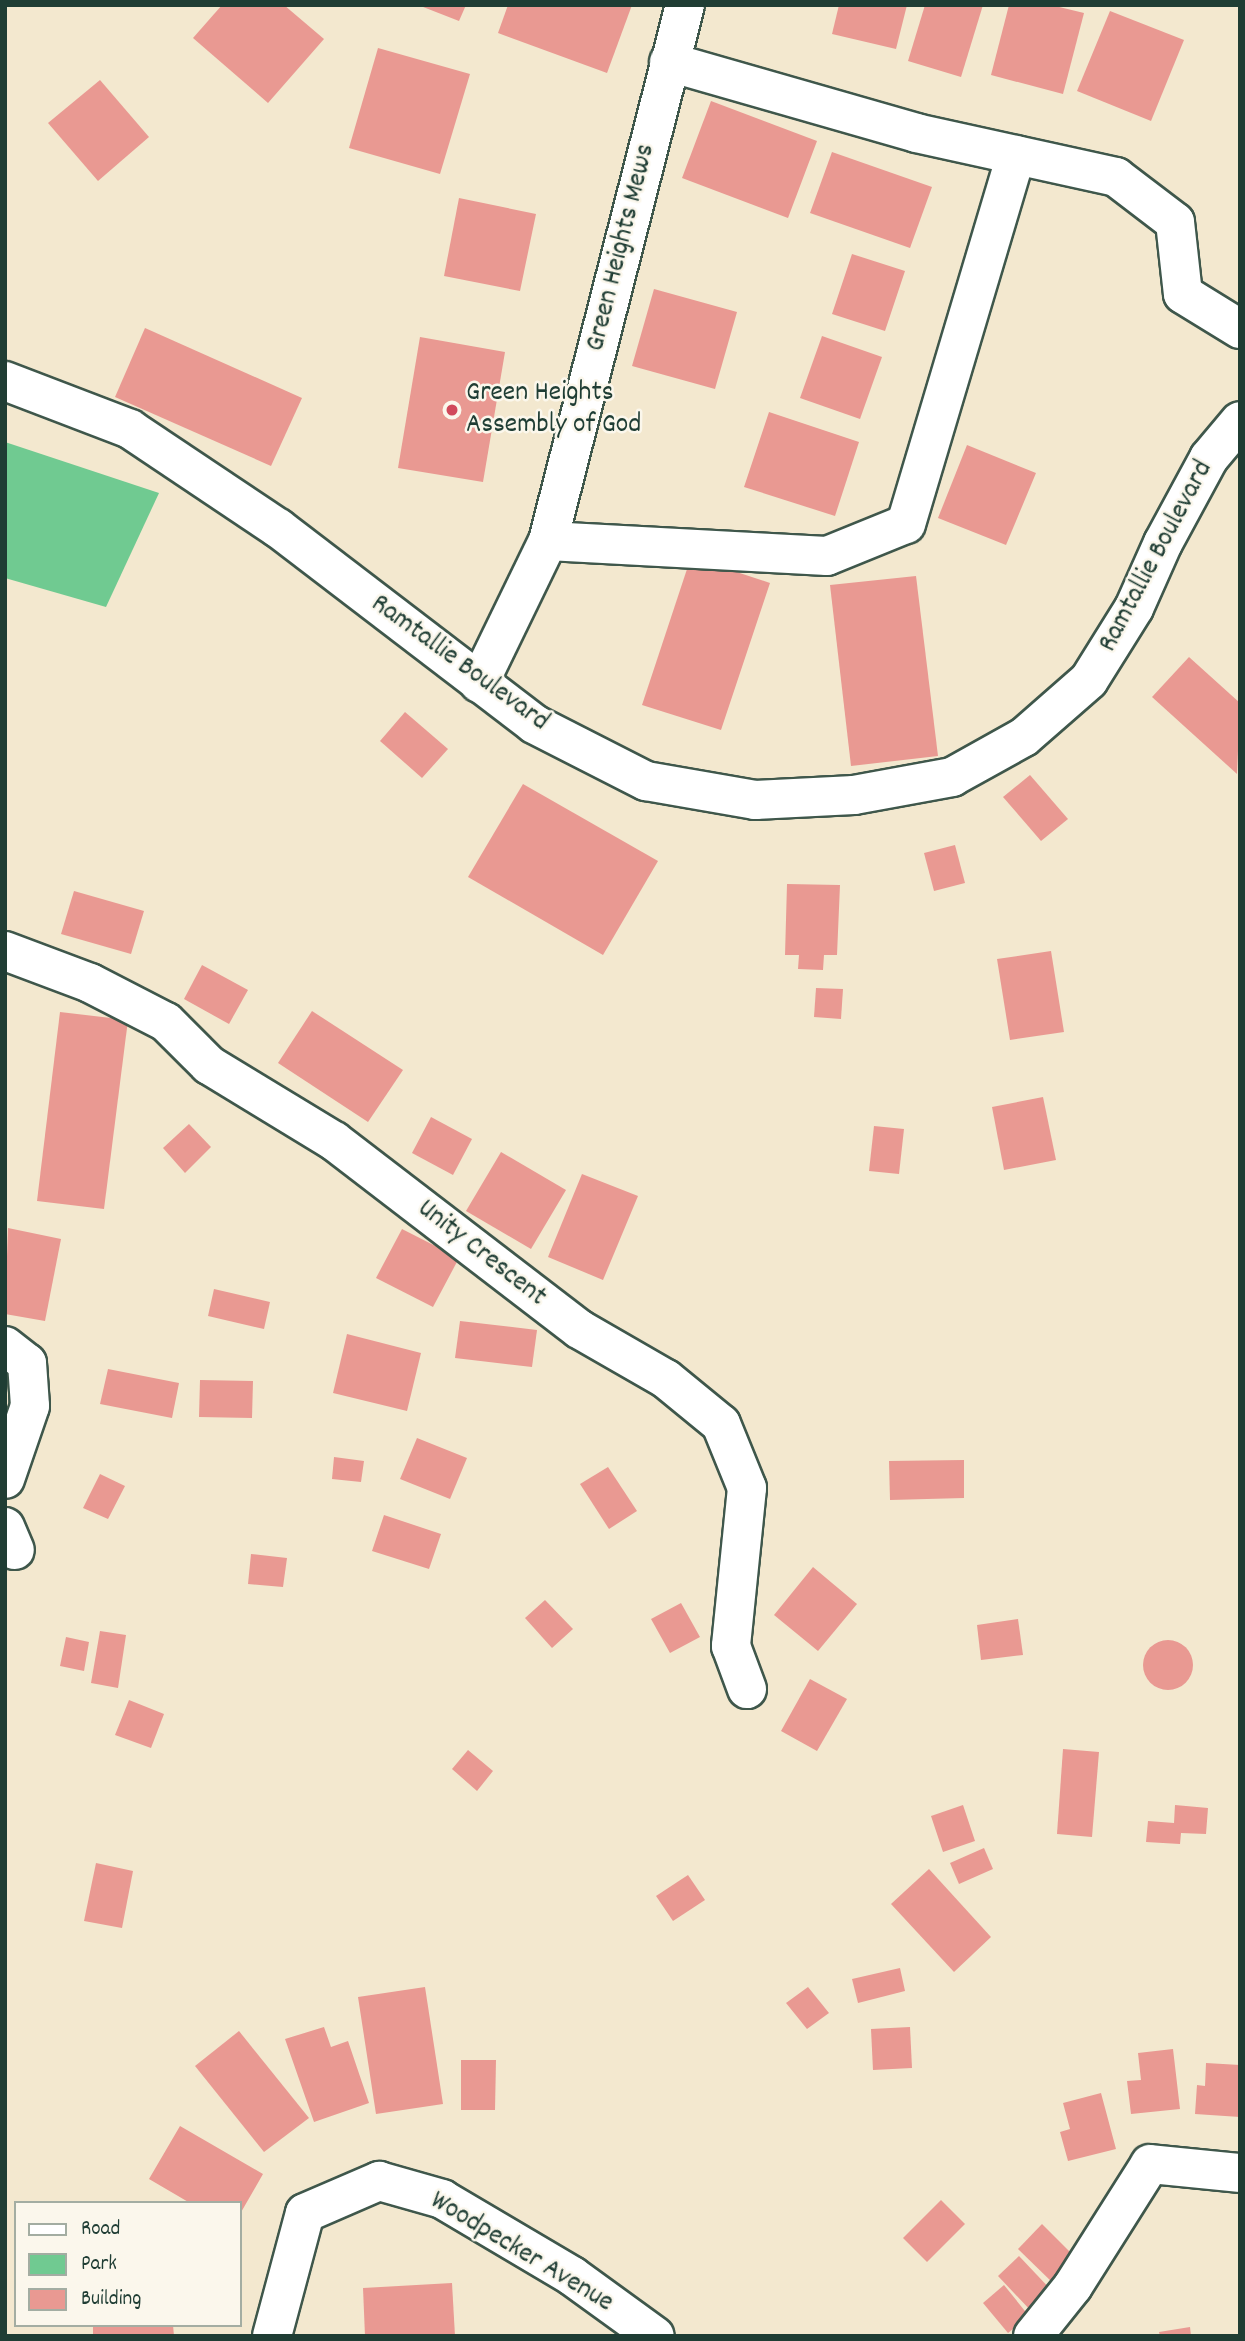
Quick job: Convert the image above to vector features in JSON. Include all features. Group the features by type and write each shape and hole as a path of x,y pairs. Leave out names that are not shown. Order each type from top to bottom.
{"street":[{"name":"Green Heights Mews","path":"479,684 548,541 685,5"},
{"path":"669,62 916,133 1116,177 1175,222 1183,294 1240,329"},
{"path":"548,541 827,556 906,524 1016,155"},
{"name":"Ramtallie Boulevard","path":"5,381 130,429 278,527 534,724 646,781 755,800 854,795 952,777 1024,737 1088,680 1134,608 1163,543 1209,458 1240,421"},
{"name":"Unity Crescent","path":"5,951 90,983 166,1023 209,1065 334,1141 579,1329 666,1378 721,1424 747,1488 731,1646 747,1689"},
{"path":"5,1346 27,1363 30,1406 5,1479"},
{"path":"1033,2336 1073,2286 1150,2164 1240,2173"},
{"name":"Woodpecker Avenue","path":"272,2336 305,2213 379,2181 442,2199 572,2276 655,2336"}],"green space":[{"path":"5,442 159,493 106,607 5,578"}],"building":[{"path":"222,5 284,5 324,39 268,103 193,38"},
{"path":"418,5 466,5 459,21"},
{"path":"508,5 632,5 607,73 498,33"},
{"path":"839,5 907,5 896,49 832,34"},
{"path":"925,5 983,5 961,77 908,61"},
{"path":"1009,5 1051,5 1084,13 1063,94 991,75"},
{"path":"1110,11 1184,40 1151,121 1077,91"},
{"path":"378,48 470,74 440,174 349,148"},
{"path":"100,80 149,137 98,181 48,123"},
{"path":"711,101 817,141 788,218 682,178"},
{"path":"832,152 932,187 910,248 810,213"},
{"path":"459,198 536,214 520,291 444,276"},
{"path":"852,254 905,271 885,331 832,314"},
{"path":"654,289 737,312 715,389 632,366"},
{"path":"145,328 302,398 271,466 115,397"},
{"path":"822,336 882,357 860,419 800,398"},
{"name":"Green Heights Assembly of God","path":"420,337 505,352 483,482 398,468"},
{"path":"769,412 859,442 835,516 744,487"},
{"path":"967,445 1036,473 1006,545 938,518"},
{"path":"691,557 770,583 721,730 642,705"},
{"path":"916,576 938,756 851,766 830,585"},
{"path":"1189,657 1240,703 1237,774 1152,697"},
{"path":"405,712 448,749 422,778 380,741"},
{"path":"1030,775 1068,819 1041,841 1003,797"},
{"path":"523,784 658,861 603,955 468,877"},
{"path":"955,845 965,883 934,891 924,853"},
{"path":"787,884 840,885 837,955 824,955 823,970 798,969 799,955 785,955"},
{"path":"74,891 144,911 131,954 61,934"},
{"path":"1051,951 1064,1032 1010,1040 997,959"},
{"path":"202,965 248,990 229,1024 184,999"},
{"path":"816,988 843,989 841,1019 814,1017"},
{"path":"312,1011 403,1070 368,1122 278,1063"},
{"path":"60,1012 128,1020 104,1209 37,1201"},
{"path":"1043,1097 1056,1160 1004,1170 992,1107"},
{"path":"431,1117 472,1139 453,1175 412,1153"},
{"path":"189,1124 211,1147 185,1173 163,1148"},
{"path":"874,1126 904,1129 899,1174 869,1171"},
{"path":"501,1152 566,1190 531,1249 466,1211"},
{"path":"582,1174 638,1196 603,1280 548,1257"},
{"path":"8,1228 61,1239 45,1321 5,1314"},
{"path":"402,1229 459,1258 433,1307 376,1278"},
{"path":"214,1289 270,1302 264,1329 208,1316"},
{"path":"460,1321 537,1330 532,1367 455,1358"},
{"path":"347,1334 421,1353 407,1411 333,1393"},
{"path":"108,1369 179,1383 172,1418 100,1404"},
{"path":"200,1380 253,1381 252,1418 199,1417"},
{"path":"417,1438 467,1458 450,1499 400,1479"},
{"path":"334,1457 364,1461 361,1482 332,1479"},
{"path":"964,1460 964,1498 890,1500 889,1461"},
{"path":"608,1467 637,1511 609,1529 580,1484"},
{"path":"100,1474 125,1486 108,1519 83,1508"},
{"path":"384,1515 441,1534 429,1569 372,1551"},
{"path":"251,1554 287,1558 283,1587 248,1584"},
{"path":"813,1567 857,1604 818,1651 774,1615"},
{"path":"545,1600 573,1629 552,1648 525,1618"},
{"path":"681,1603 700,1637 670,1653 651,1619"},
{"path":"1018,1619 1023,1655 981,1660 977,1625"},
{"path":"100,1631 126,1635 118,1688 91,1683"},
{"path":"66,1637 89,1642 84,1671 60,1666"},
{"path":"1168,1640 1186,1647 1193,1665 1186,1683 1168,1690 1150,1683 1143,1665 1150,1647"},
{"path":"810,1679 847,1699 817,1751 781,1731"},
{"path":"129,1700 164,1714 151,1748 115,1735"},
{"path":"1063,1749 1099,1752 1092,1837 1057,1834"},
{"path":"468,1750 493,1771 477,1791 452,1769"},
{"path":"963,1805 975,1841 943,1852 931,1816"},
{"path":"1175,1805 1208,1808 1206,1834 1181,1833 1180,1844 1146,1842 1148,1821 1174,1823"},
{"path":"984,1848 993,1869 959,1884 950,1863"},
{"path":"96,1863 133,1871 122,1928 84,1921"},
{"path":"929,1869 991,1937 954,1972 891,1904"},
{"path":"688,1875 705,1900 673,1921 656,1896"},
{"path":"900,1968 905,1991 858,2003 852,1979"},
{"path":"425,1987 443,2104 376,2114 358,1997"},
{"path":"808,1987 829,2013 807,2029 786,2003"},
{"path":"324,2027 331,2047 348,2041 369,2103 314,2122 285,2039"},
{"path":"910,2027 912,2068 873,2070 871,2029"},
{"path":"239,2031 309,2118 264,2152 195,2066"},
{"path":"1173,2049 1180,2109 1131,2114 1127,2081 1141,2080 1138,2053"},
{"path":"461,2060 496,2060 495,2110 461,2110"},
{"path":"1206,2063 1240,2065 1240,2117 1195,2114 1197,2085 1205,2086"},
{"path":"1101,2093 1116,2149 1068,2161 1060,2132 1070,2129 1063,2103"},
{"path":"180,2126 263,2174 242,2211 242,2201 187,2201 149,2179"},
{"path":"941,2200 965,2224 927,2262 903,2238"},
{"path":"1042,2224 1080,2262 1056,2286 1018,2249"},
{"path":"1019,2256 1054,2293 1033,2313 998,2276"},
{"path":"452,2283 455,2336 365,2336 363,2288"},
{"path":"1004,2285 1029,2316 1008,2333 983,2303"},
{"path":"93,2327 173,2327 174,2336 93,2336"},
{"path":"1190,2327 1191,2336 1160,2336 1159,2332"}],"place":[{"name":"Green Heights Assembly of God","path":"452,410"}]}
